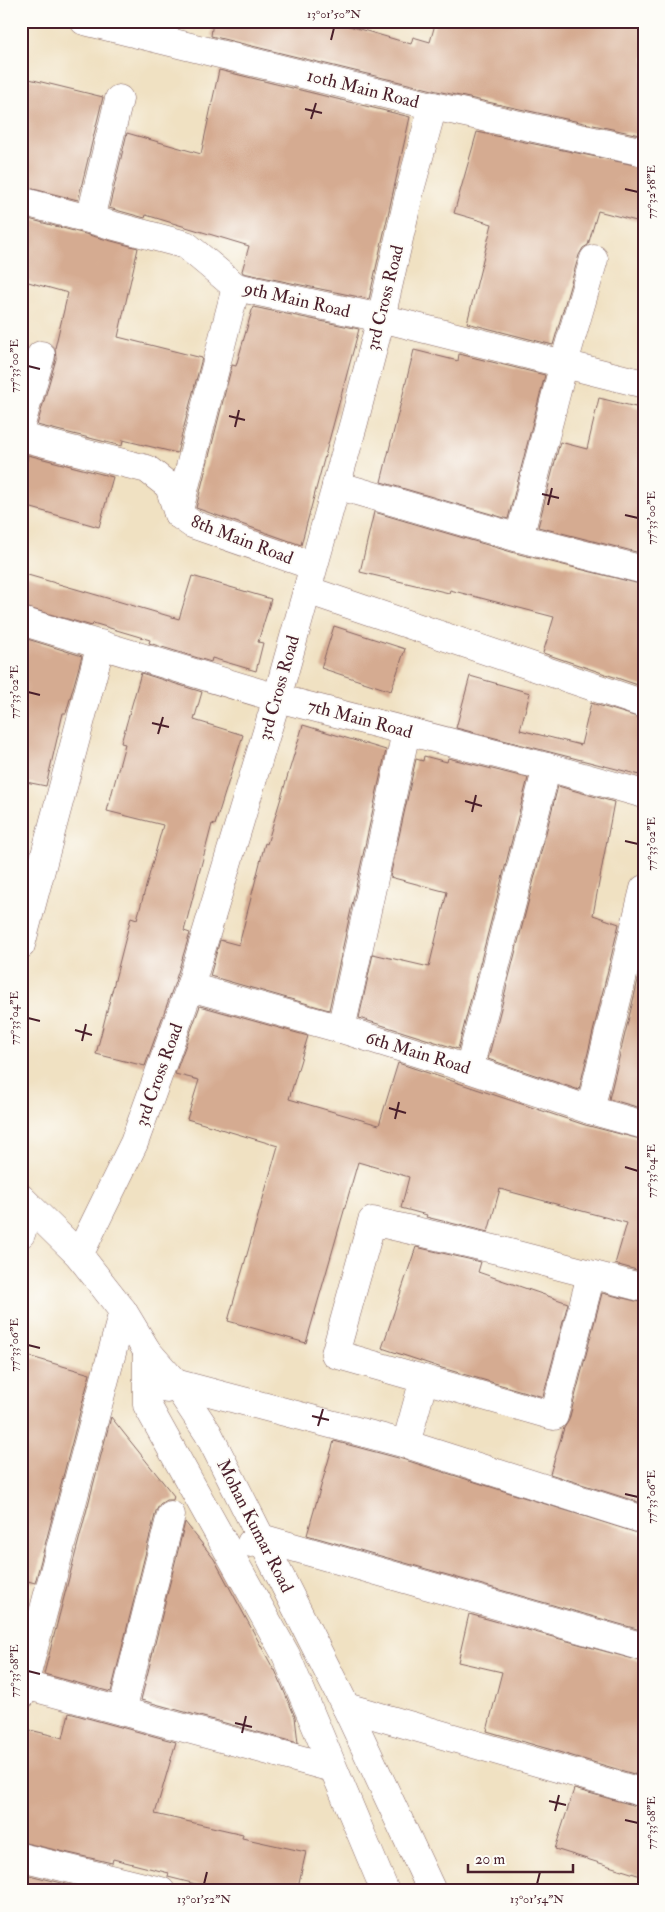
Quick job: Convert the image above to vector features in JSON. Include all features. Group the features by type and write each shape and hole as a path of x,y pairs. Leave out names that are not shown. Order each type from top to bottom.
{"street":[{"name":"10th Main Road","path":"84,21 433,106 644,152"},
{"path":"90,219 119,99"},
{"name":"3rd Cross Road","path":"79,1256 134,1143 190,987 277,698 336,485 381,318 410,190 433,106"},
{"name":"9th Main Road","path":"21,201 186,245 236,287 381,318 644,384"},
{"path":"519,538 564,363 594,259"},
{"path":"178,514 236,287"},
{"path":"21,424 41,355"},
{"name":"8th Main Road","path":"21,437 147,469 169,486 178,514 192,524 310,578 644,704"},
{"path":"336,485 519,538 644,570"},
{"name":"7th Main Road","path":"21,621 277,698 547,767 644,794"},
{"path":"21,945 101,644"},
{"path":"341,1030 406,732"},
{"path":"469,1069 547,767"},
{"path":"590,1110 644,889"},
{"name":"6th Main Road","path":"190,987 341,1030 469,1069 590,1110 644,1125"},
{"path":"21,1234 26,1202"},
{"name":"Mohan Kumar Road","path":"26,1202 79,1256 123,1311 147,1351 174,1383 208,1433 346,1707 432,1891"},
{"path":"591,1274 554,1416 335,1354 372,1221 502,1251 591,1274 644,1288"},
{"path":"123,1311 22,1688 122,1711 332,1768"},
{"path":"147,1351 147,1405 286,1655 385,1891"},
{"path":"406,1444 424,1379"},
{"path":"147,1405 174,1383 406,1444 644,1520"},
{"path":"122,1711 171,1515"},
{"path":"230,1555 261,1538 644,1647"},
{"path":"346,1707 644,1793"},
{"path":"21,1857 160,1891"}],"building":[{"path":"213,21 332,21 411,44 413,37 430,42 436,21 644,21 644,136 437,91 211,36"},
{"path":"219,70 410,117 369,299 243,273 249,246 146,215 145,218 109,208 127,133 201,154"},
{"path":"21,77 103,97 78,200 21,186"},
{"path":"477,132 644,167 644,223 598,211 588,245 583,248 579,255 553,345 467,323 492,224 454,213"},
{"path":"21,217 138,248 118,337 202,358 177,453 123,440 122,446 37,425 56,359 55,348 68,293 21,280"},
{"path":"253,307 359,329 301,545 196,508 232,365 236,366"},
{"path":"414,350 458,361 459,354 545,375 508,519 381,482"},
{"path":"599,398 644,409 644,554 538,527 560,442 587,449"},
{"path":"28,455 113,477 99,527 21,505 21,460 27,461"},
{"path":"374,512 515,553 644,585 644,687 543,653 554,617 450,590 449,593 360,572"},
{"path":"21,573 179,619 192,576 271,599 258,642 263,643 256,671 212,658 211,662 149,643 150,640 93,623 92,626 21,606"},
{"path":"334,626 405,649 391,691 321,668"},
{"path":"21,637 82,656 66,713 63,713 46,786 21,781"},
{"path":"141,673 202,692 194,720 243,735 215,825 212,824 184,931 190,933 145,1066 96,1054 131,917 137,919 163,825 107,811 125,744 121,743"},
{"path":"470,676 530,693 520,730 581,745 591,703 644,719 644,776 456,728"},
{"path":"303,725 386,750 329,1010 210,976 220,940 239,945 265,843 267,844"},
{"path":"424,756 447,762 448,758 528,778 458,1049 359,1018 373,954 429,967 447,892 390,877 416,759 423,761"},
{"path":"558,786 614,802 593,915 619,924 579,1090 488,1059"},
{"path":"644,956 644,1109 609,1099"},
{"path":"200,1006 308,1036 289,1099 379,1125 398,1063 585,1125 644,1140 644,1272 615,1264 627,1223 500,1189 488,1232 426,1217 427,1215 401,1208 409,1177 358,1162 306,1343 228,1321 278,1146 187,1119 199,1080 175,1074"},
{"path":"416,1247 481,1262 478,1272 568,1303 543,1397 442,1368 382,1348"},
{"path":"602,1293 644,1303 644,1504 550,1474 564,1428 569,1420"},
{"path":"21,1354 90,1374 35,1583 21,1579"},
{"path":"111,1417 174,1496 173,1500 166,1500 160,1504 156,1511 111,1692 44,1674"},
{"path":"334,1441 402,1459 644,1535 644,1631 307,1535"},
{"path":"185,1522 214,1559 275,1670 295,1717 298,1743 141,1700"},
{"path":"469,1614 644,1662 644,1777 487,1731 502,1672 458,1662"},
{"path":"69,1713 176,1742 155,1814 243,1834 242,1838 306,1852 297,1891 224,1891 168,1877 169,1873 113,1859 112,1863 21,1842 21,1747 26,1729 63,1738"},
{"path":"574,1789 644,1808 644,1877 555,1849"},
{"path":"21,1873 94,1891 21,1891"}]}
